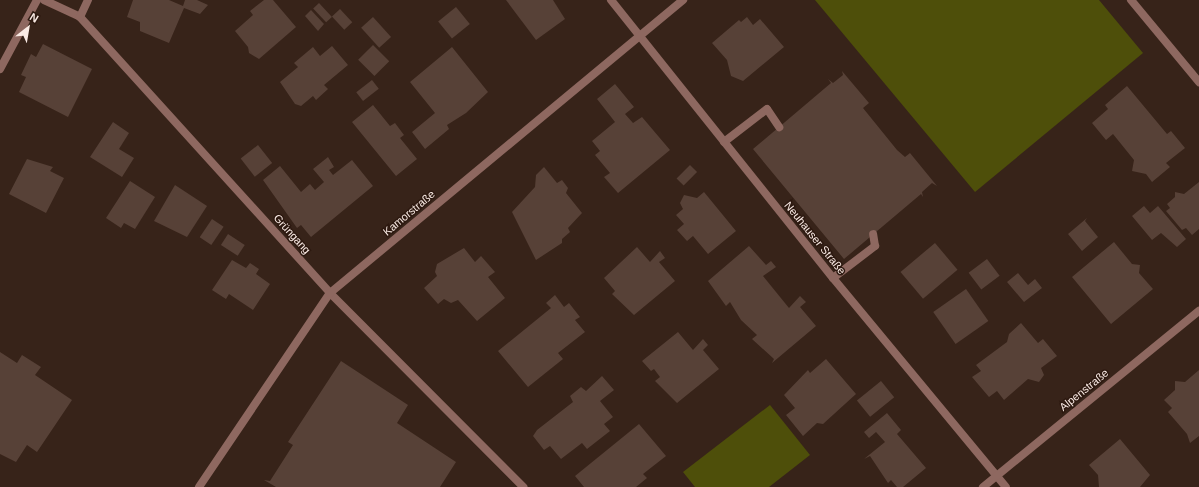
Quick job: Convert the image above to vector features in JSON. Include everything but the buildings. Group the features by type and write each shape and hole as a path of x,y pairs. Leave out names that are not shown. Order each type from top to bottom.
{"street":[{"path":"0,69 37,0"},
{"name":"Grüngang","path":"44,0 80,17 330,293 523,487"},
{"path":"80,17 88,0"},
{"name":"Neuhauser Straße","path":"611,0 639,37 833,278 1006,487"},
{"name":"Kamorstraße","path":"199,487 330,293 683,0"},
{"path":"1131,0 1199,82"},
{"path":"724,142 767,110 779,127"},
{"path":"833,278 875,246 873,234"},
{"name":"Alpenstraße","path":"983,487 1199,310"}],"shaded area":[{"path":"815,0 1099,0 1143,53 975,192"},
{"path":"770,405 810,455 769,487 695,487 683,472"}]}
